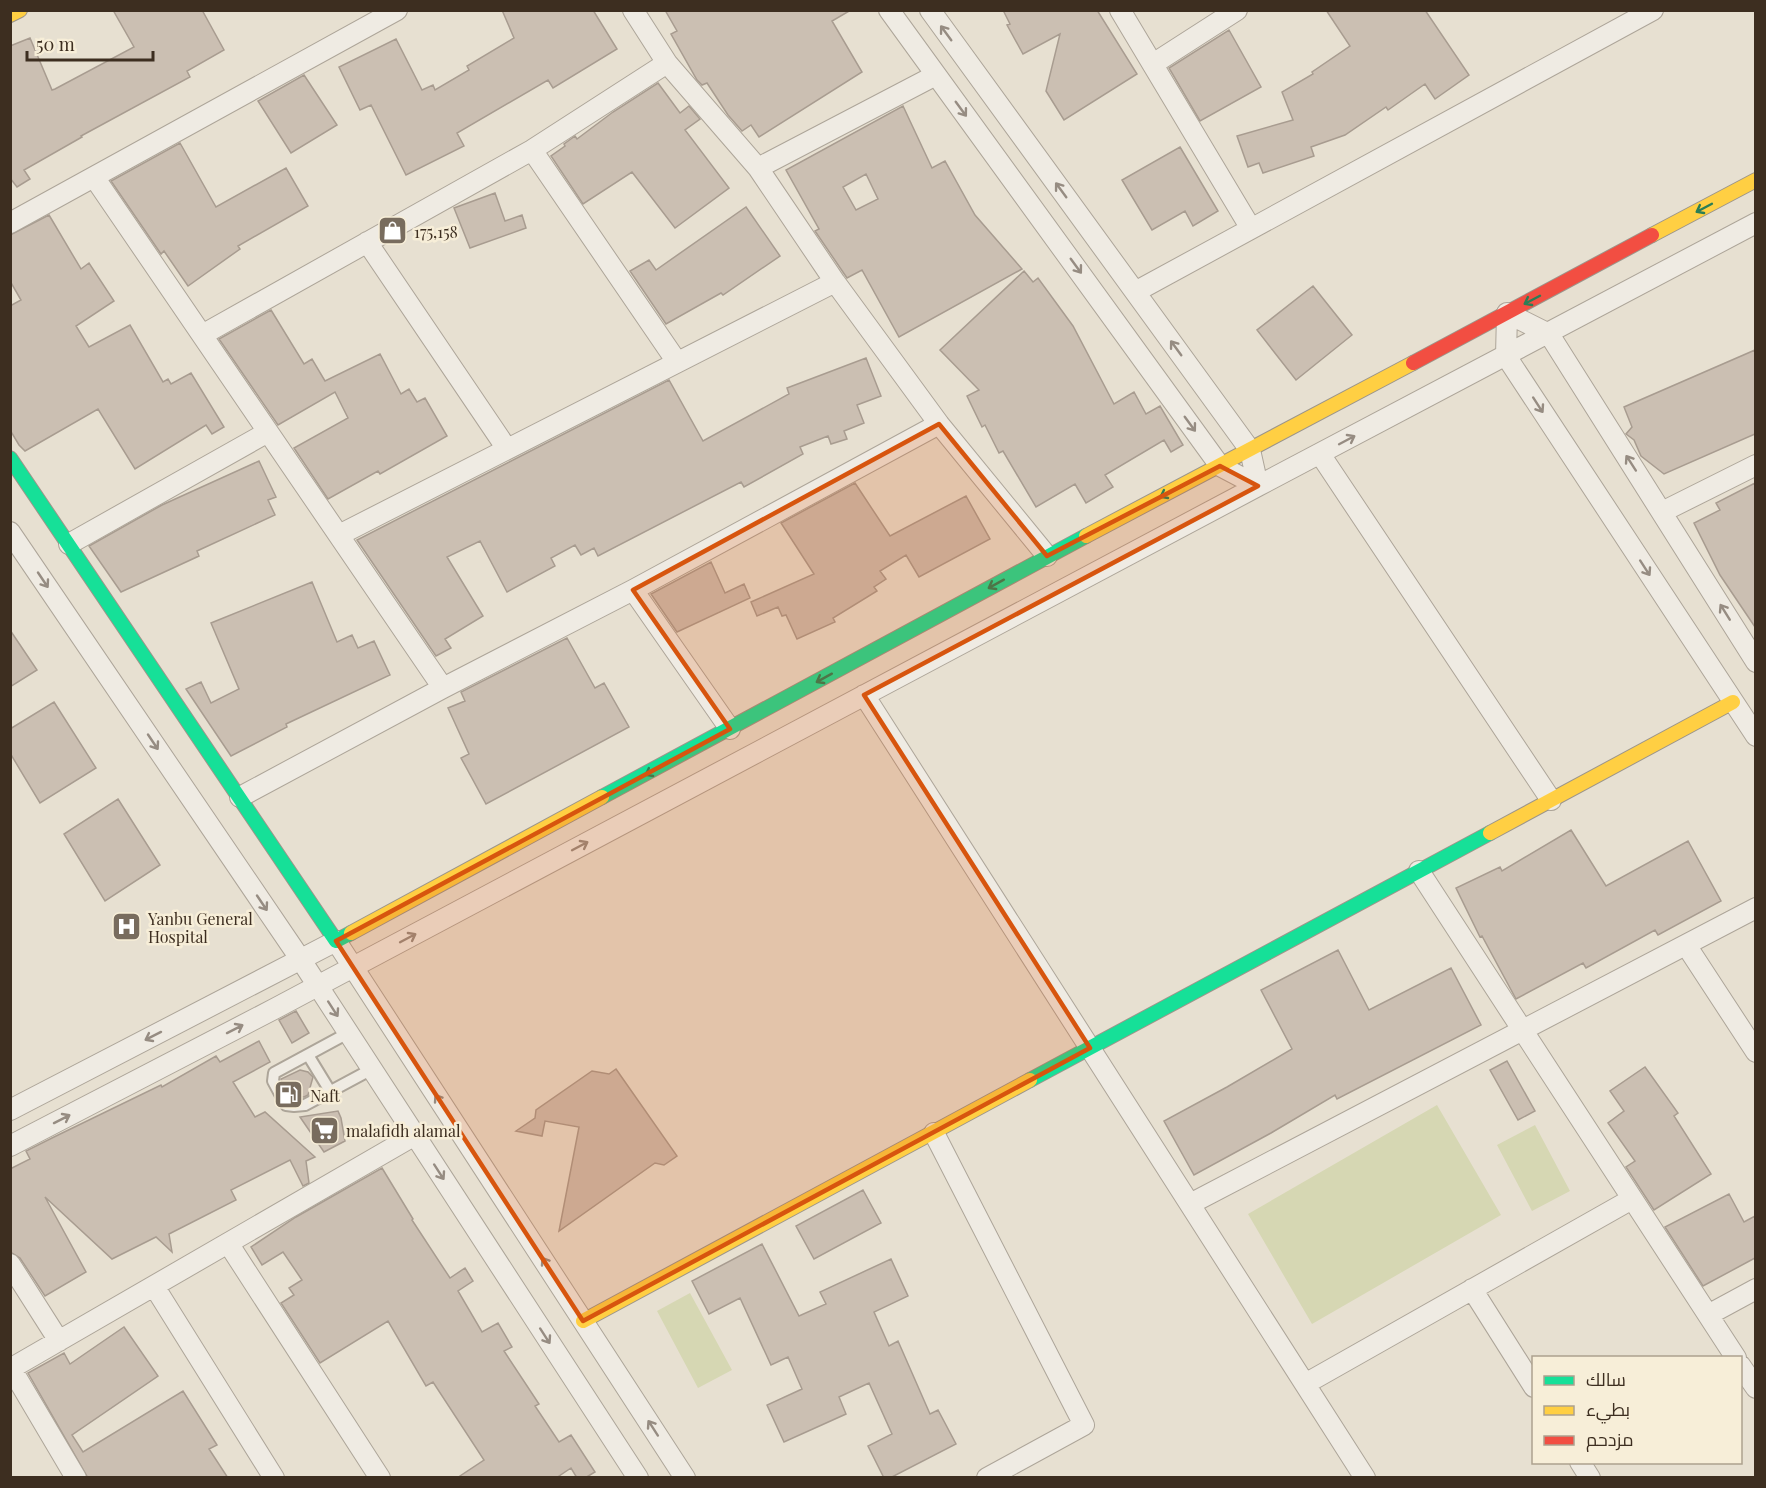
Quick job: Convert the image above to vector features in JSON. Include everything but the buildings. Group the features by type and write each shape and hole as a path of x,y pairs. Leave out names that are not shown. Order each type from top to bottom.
{"street":[{"path":"10,15 20,10"},
{"path":"10,223 397,10"},
{"path":"633,10 667,63 758,168 835,282 939,424 1047,556"},
{"path":"889,10 1220,466 1258,486"},
{"path":"930,10 1250,450 1258,486"},
{"path":"1120,10 1250,227"},
{"path":"1153,64 1237,10"},
{"path":"1135,292 1250,227 1653,10"},
{"path":"202,335 532,150 667,63"},
{"path":"758,168 936,75"},
{"path":"532,150 677,362"},
{"path":"94,177 443,688"},
{"path":"10,1110 336,942 1047,556 1755,180"},
{"path":"10,1146 318,986 1755,223"},
{"path":"367,242 507,449"},
{"path":"339,535 835,282"},
{"path":"1507,313 1549,334 1755,662"},
{"path":"1507,313 1506,356 1755,736"},
{"path":"240,797 443,688 633,590 939,424"},
{"path":"69,544 268,432"},
{"path":"1320,454 1551,800"},
{"path":"10,458 353,967 685,1478"},
{"path":"1662,512 1755,465"},
{"path":"10,532 301,960 638,1478"},
{"path":"633,590 730,729"},
{"path":"864,695 1365,1478"},
{"path":"583,1322 1733,702"},
{"path":"1419,871 1735,1356"},
{"path":"1190,1203 1755,908"},
{"path":"1686,945 1755,1052"},
{"path":"934,1133 1084,1425 987,1478"},
{"path":"76,1478 11,1368 415,1135"},
{"path":"1305,1383 1632,1199"},
{"path":"228,1243 380,1478"},
{"path":"10,1264 59,1341"},
{"path":"154,1286 274,1478"},
{"path":"1473,1289 1532,1385"},
{"path":"1708,1315 1755,1289"},
{"path":"1742,1368 1755,1388"},
{"path":"1581,1464 1590,1478"}],"lane":[{"path":"348,1033 274,1073 273,1081 286,1105 305,1105 372,1069"},
{"path":"308,1054 330,1091"}],"highlighted area":[{"path":"939,424 1047,556 1220,466 1258,486 864,695 1090,1048 583,1321 336,941 730,729 633,590"}],"green space":[{"path":"1437,1105 1501,1215 1312,1324 1248,1214"},
{"path":"1535,1125 1570,1191 1532,1211 1497,1145"},
{"path":"690,1293 732,1370 698,1388 657,1311"}],"traffic: fast":[{"path":"10,458 336,941 351,933"},
{"path":"602,797 1086,536"},
{"path":"1030,1080 1490,833"}],"traffic: slow":[{"path":"10,15 20,10"},
{"path":"1652,235 1756,180"},
{"path":"1086,536 1413,363"},
{"path":"1490,833 1733,702"},
{"path":"351,933 602,797"},
{"path":"583,1321 1030,1080"}],"traffic: jam":[{"path":"1413,363 1652,235"}],"place":[{"name":"175,158","path":"393,231"},
{"name":"Yanbu General Hospital","path":"127,927"},
{"name":"Naft","path":"289,1095"},
{"name":"malafidh alamal","path":"325,1130"}]}
